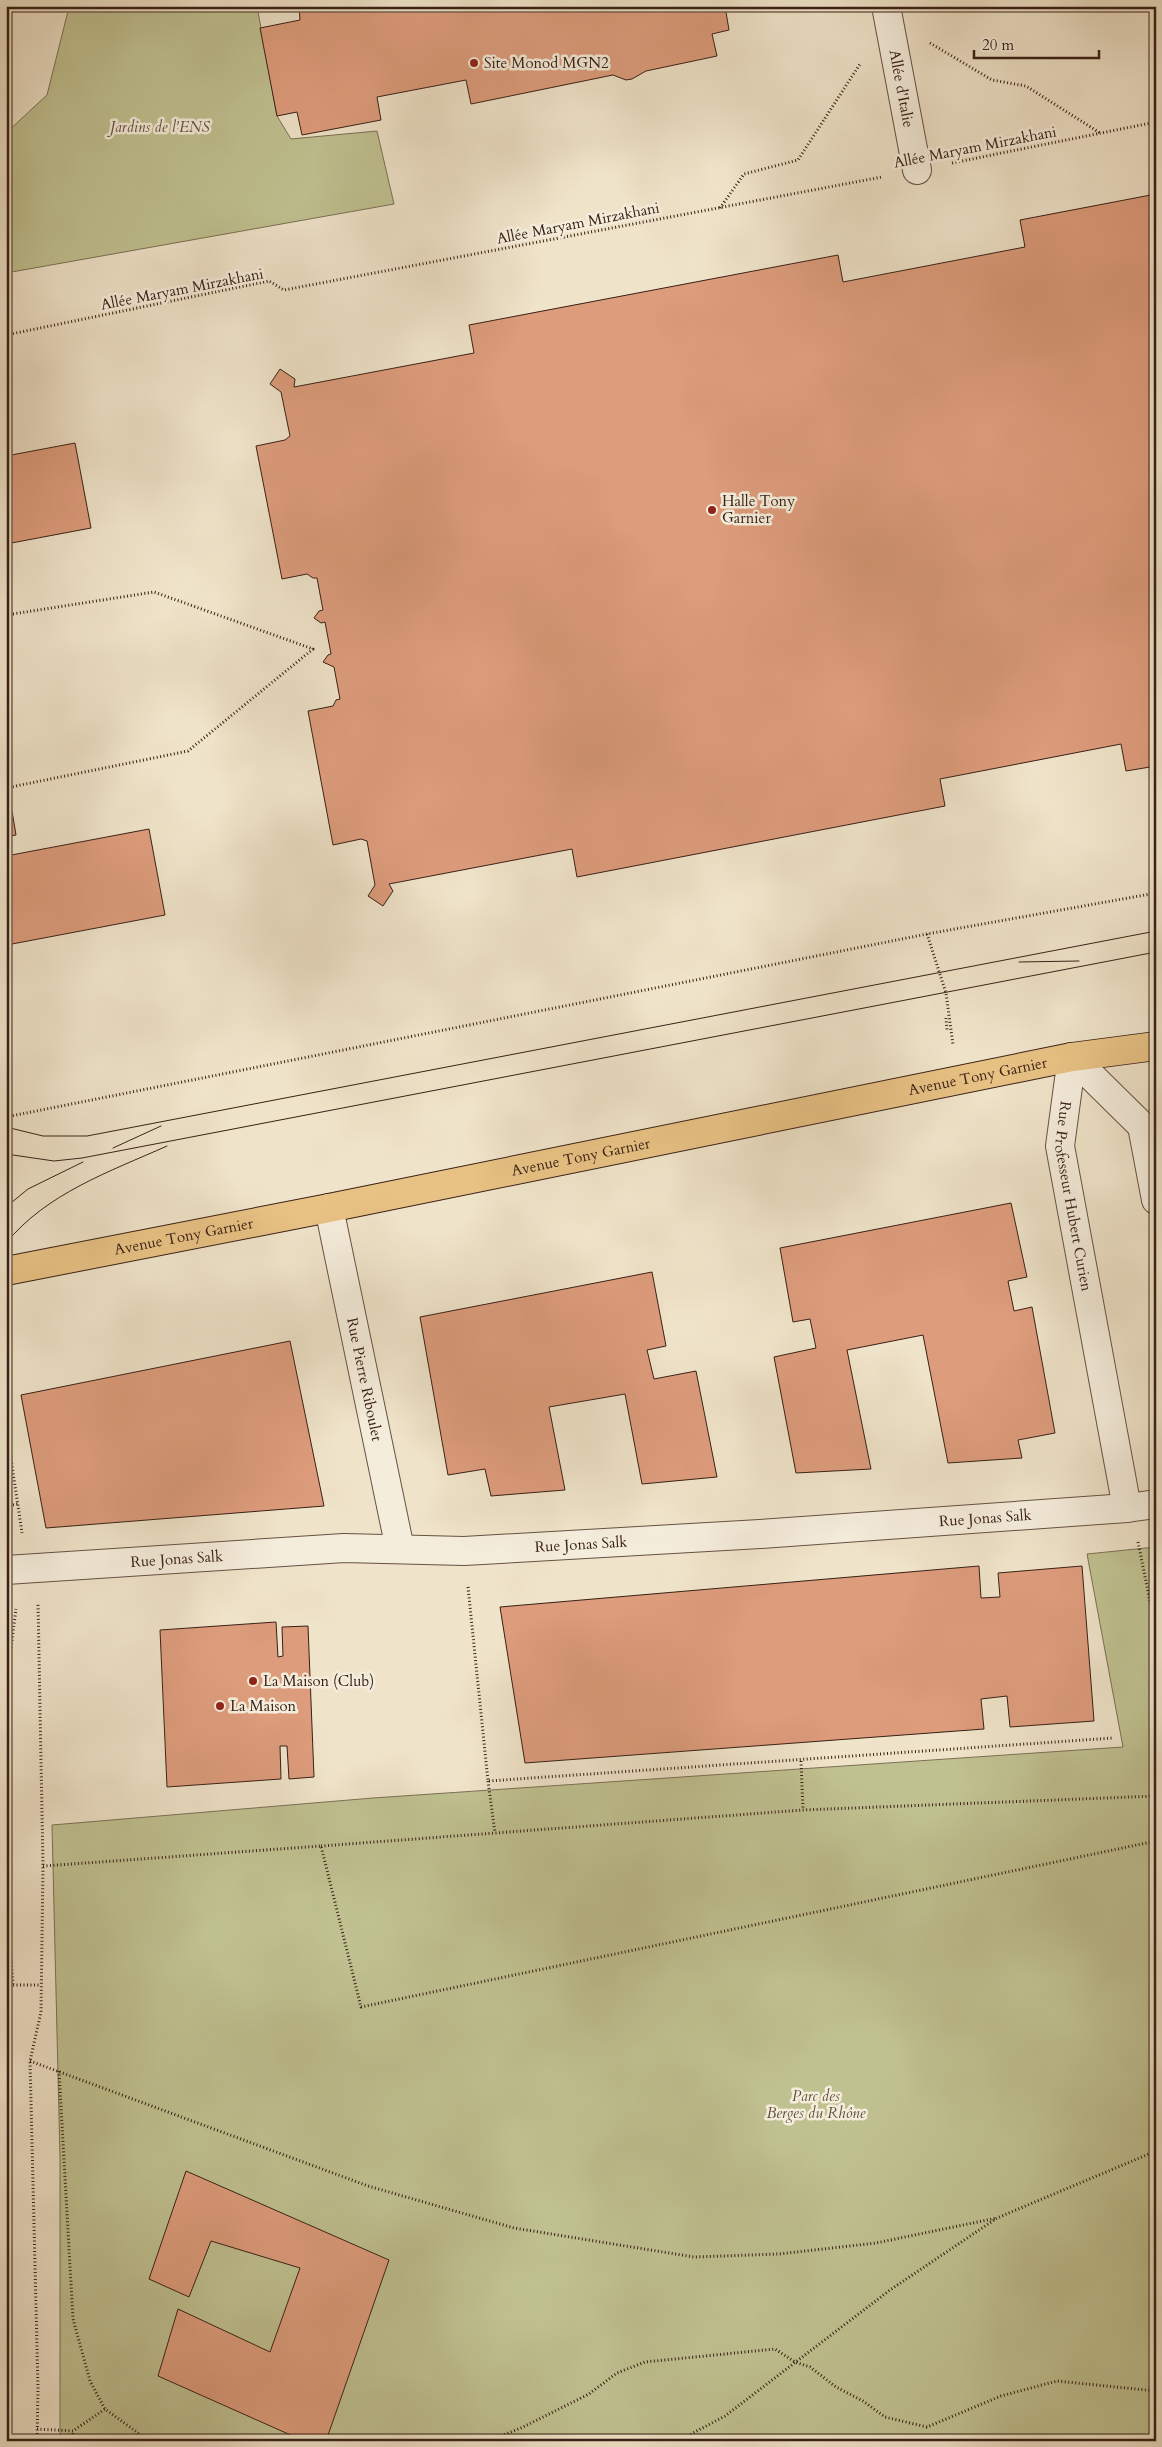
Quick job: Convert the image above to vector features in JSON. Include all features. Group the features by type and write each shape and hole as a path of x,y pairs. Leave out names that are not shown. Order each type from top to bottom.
{"main road":[{"name":"Avenue Tony Garnier","path":"6,1271 329,1208 962,1078 1072,1057 1156,1046"}],"street":[{"name":"Allée d'Italie","path":"888,13 917,170"},
{"path":"1072,1057 1142,1126 1156,1200"},
{"name":"Rue Professeur Hubert Curien","path":"1072,1057 1060,1146 1127,1508"},
{"name":"Rue Pierre Riboulet","path":"329,1208 400,1549"},
{"name":"Rue Jonas Salk","path":"16,1569 344,1548 464,1550 760,1534 1127,1508 1156,1504"}],"path":[{"path":"720,208 744,174 798,160 888,13 992,80 1026,86 1101,133"},
{"name":"Allée Maryam Mirzakhani","path":"6,336 270,281 284,290 720,208 1156,122"},
{"path":"6,615 154,592 313,648 188,750 6,788"},
{"path":"6,1117 927,934 1156,893"},
{"path":"927,934 946,992 952,1041 962,1078"},
{"path":"946,1018 948,1030"},
{"path":"7,1196 8,1205"},
{"path":"6,1425 18,1504 16,1569 27,1580 38,1596 43,1866 41,2012 30,2061 38,2388 37,2441"},
{"path":"6,1506 18,1504"},
{"path":"1127,1508 1140,1548 1156,1631"},
{"path":"464,1550 488,1781 496,1833"},
{"path":"7,1679 16,1609"},
{"path":"488,1781 801,1761 1113,1738"},
{"path":"801,1761 804,1810"},
{"path":"43,1866 804,1810 1156,1796"},
{"path":"321,1846 361,2007 1156,1841"},
{"path":"9,1931 13,1985"},
{"path":"6,1985 40,1985"},
{"path":"30,2061 368,2186 514,2228 694,2257 779,2254 876,2242 997,2218"},
{"path":"59,2071 73,2319 90,2381 106,2409 149,2441"},
{"path":"678,2441 725,2416 890,2290 997,2218 1156,2151"},
{"path":"488,2441 521,2428 589,2394 617,2373 645,2362 775,2348 795,2362 810,2367 836,2387 863,2401 886,2417 927,2427 1001,2396 1057,2380 1156,2391"},
{"path":"37,2429 73,2431 106,2409"},
{"path":"72,2441 73,2431"}],"green space":[{"name":"Jardins de l'ENS","path":"66,6 257,6 277,116 291,139 377,131 394,204 6,273 6,133 47,95 68,11"},
{"name":"Parc des Berges du Rhône","path":"1156,1547 1156,2441 60,2441 60,2157 52,1825 373,1798 1123,1747 1087,1554"}],"building":[{"name":"Site Monod MGN2","path":"299,6 725,6 729,30 712,34 717,56 646,71 632,79 626,80 613,75 471,104 466,80 377,97 381,120 302,135 297,112 277,116 260,28 300,20"},
{"name":"Halle Tony Garnier","path":"1156,194 1156,766 1126,771 1121,744 940,779 945,806 577,877 572,849 389,884 393,891 383,906 368,896 375,885 367,841 361,839 333,845 308,711 333,706 336,700 340,699 334,667 323,662 331,654 325,622 321,623 314,618 319,611 323,610 317,578 307,574 282,579 256,446 285,440 290,436 281,392 270,384 280,369 295,379 294,387 474,353 469,325 838,255 843,282 1025,247 1020,220"},
{"path":"75,443 91,528 6,544 6,456"},
{"path":"12,811 16,835 6,837 6,812"},
{"path":"149,829 165,915 12,944 6,917 6,856"},
{"path":"1011,1203 1027,1277 1008,1281 1014,1311 1032,1307 1055,1433 1018,1440 1022,1458 948,1463 923,1335 847,1350 871,1469 796,1473 774,1357 816,1348 810,1319 793,1322 780,1248"},
{"path":"652,1272 666,1346 647,1350 654,1379 696,1371 717,1477 642,1484 625,1394 549,1407 565,1490 491,1496 485,1469 448,1475 420,1317"},
{"path":"290,1341 324,1506 46,1528 21,1395"},
{"path":"979,1566 981,1598 1000,1597 998,1573 1082,1566 1094,1721 1010,1727 1007,1696 981,1699 984,1729 525,1763 500,1607"},
{"path":"276,1622 278,1657 283,1656 282,1627 308,1626 314,1777 289,1779 287,1746 280,1746 281,1779 167,1787 160,1630"},
{"path":"186,2171 389,2260 326,2441 304,2441 158,2376 178,2309 270,2352 300,2268 211,2241 189,2297 149,2279"}],"tram line":[{"path":"6,1127 43,1136 87,1136 1156,931"},
{"path":"6,1154 54,1161 82,1158 1156,952"},
{"path":"1019,962 1079,961"},
{"path":"113,1148 161,1126"},
{"path":"6,1243 40,1210 60,1197 101,1175 167,1146"},
{"path":"6,1207 28,1189 83,1162"}],"place":[{"name":"Site Monod MGN2","path":"474,63"},
{"name":"Halle Tony Garnier","path":"712,510"},
{"name":"La Maison (Club)","path":"253,1681"},
{"name":"La Maison","path":"220,1706"}]}
